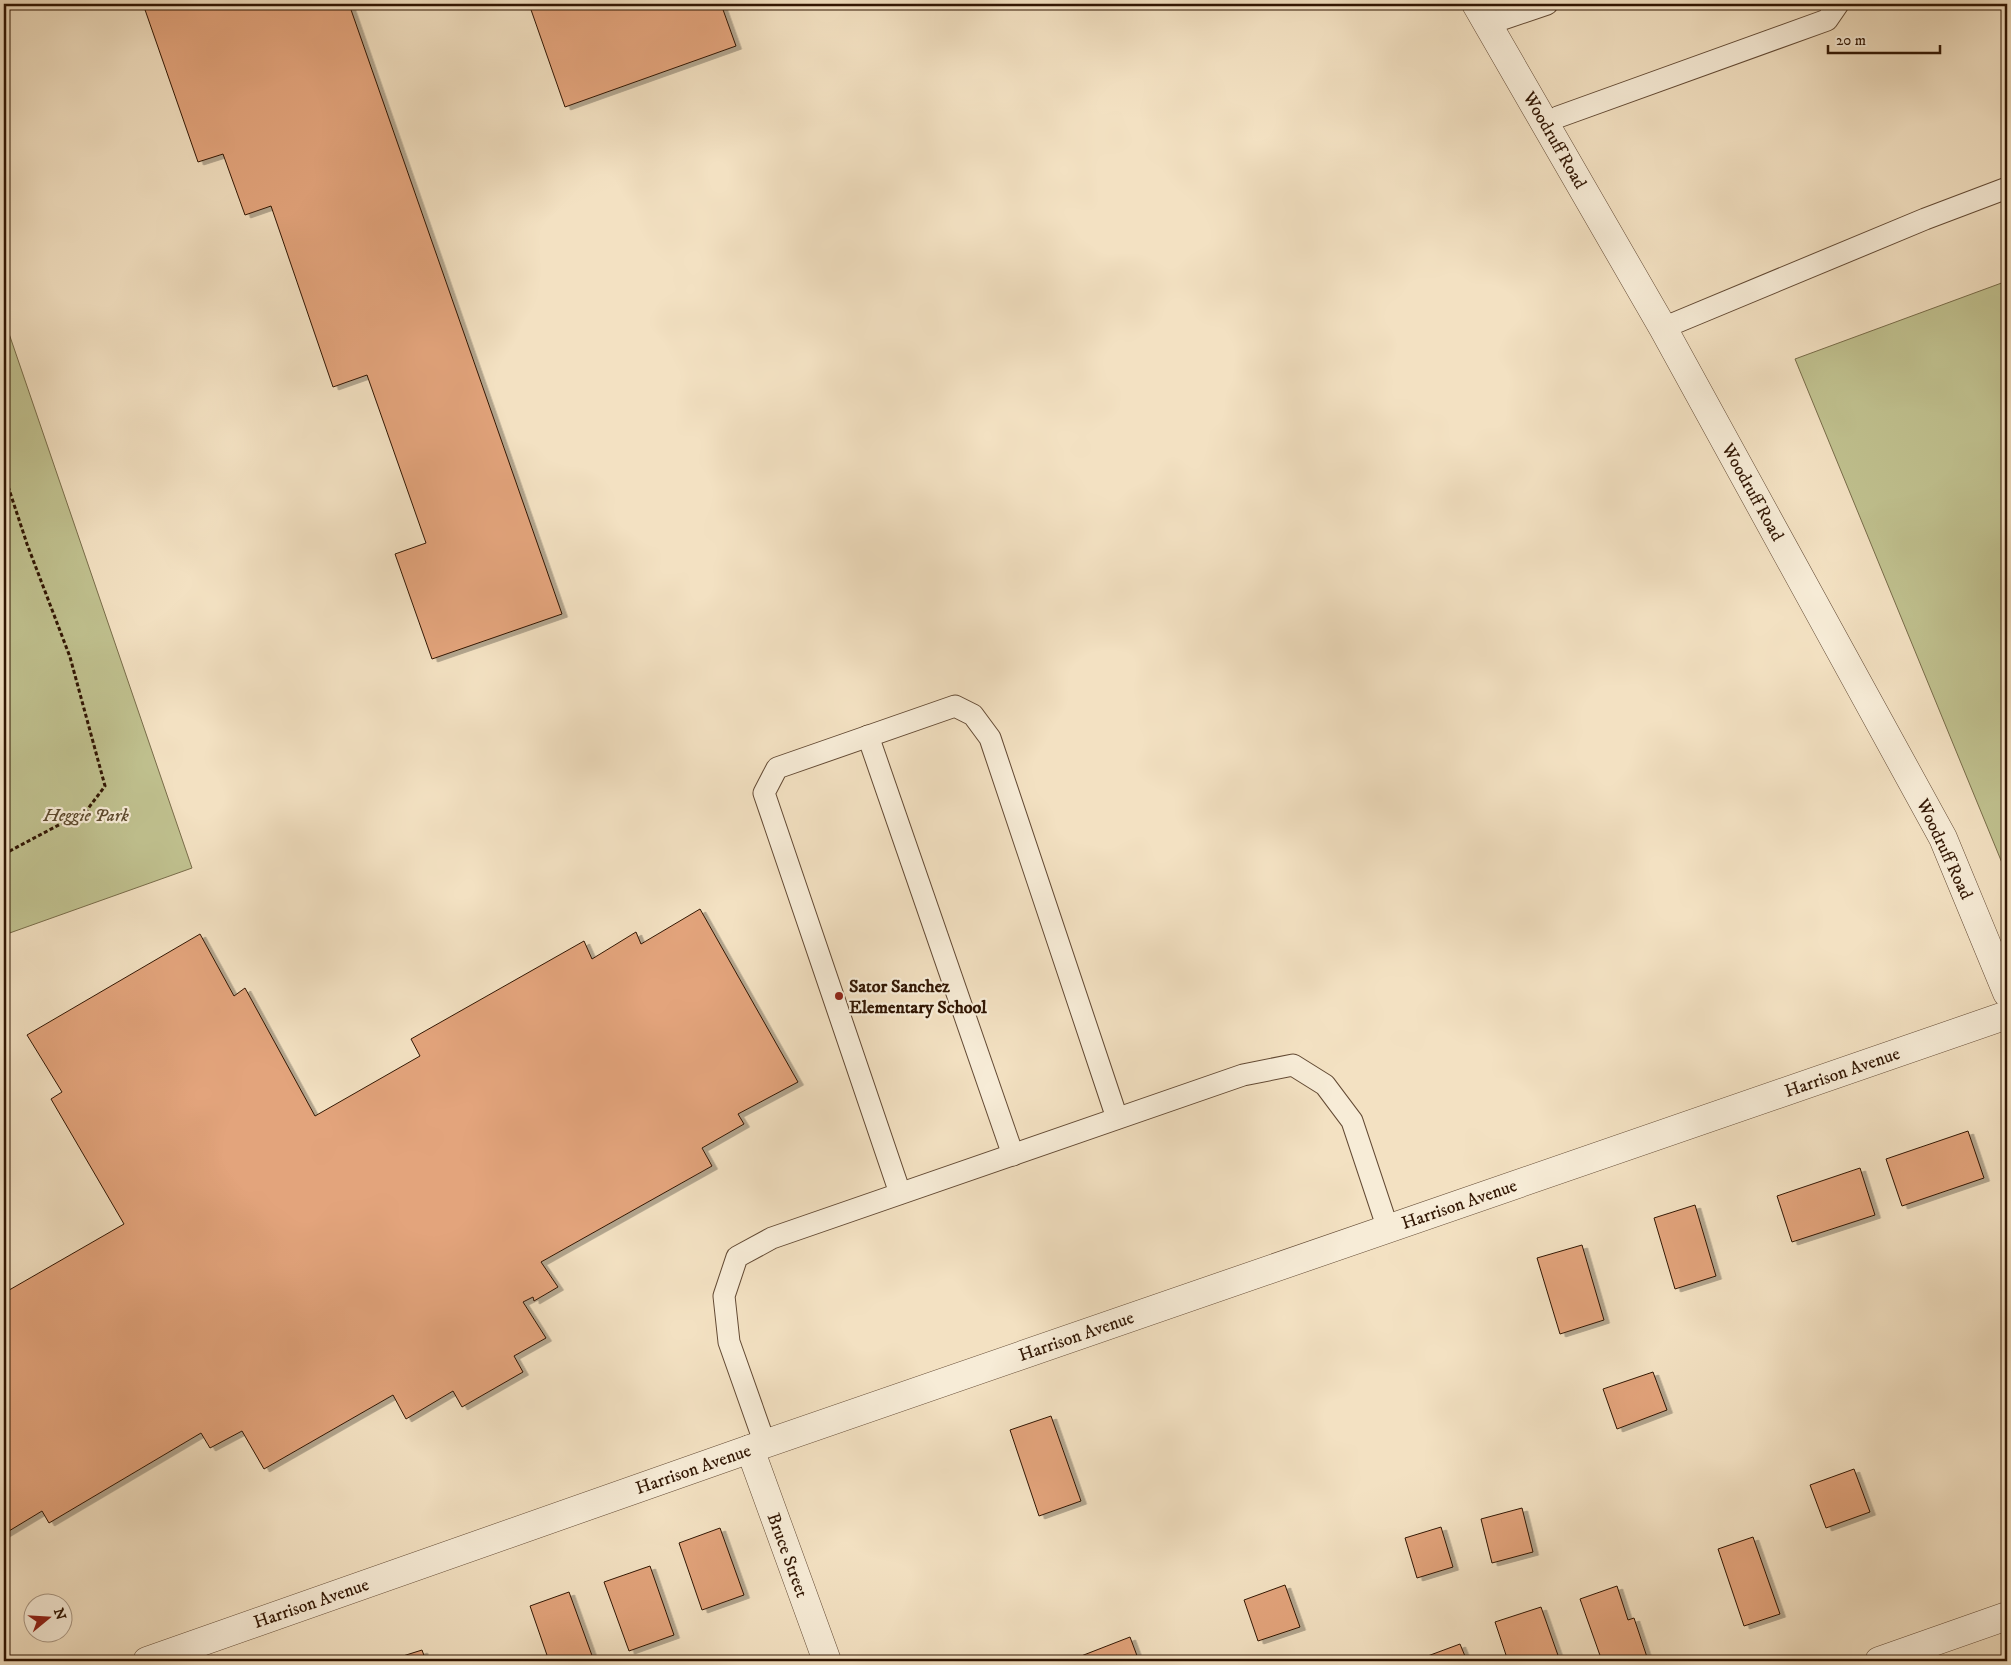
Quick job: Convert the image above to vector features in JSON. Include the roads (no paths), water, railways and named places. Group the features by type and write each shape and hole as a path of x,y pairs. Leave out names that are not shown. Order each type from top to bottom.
{"street":[{"name":"Woodruff Road","path":"1482,14 1663,328 1943,838 2007,993"},
{"name":"Harrison Avenue","path":"146,1661 757,1446 2007,1015"},
{"name":"Bruce Street","path":"757,1446 827,1661"},
{"path":"1880,1661 2007,1616"}],"lane":[{"path":"1482,14 1547,4"},
{"path":"1546,124 1558,117 1827,20 1838,4"},
{"path":"1663,328 1925,219 2007,188"},
{"path":"900,1193 764,793 778,768 954,706 973,715 990,738 1117,1118"},
{"path":"868,736 1013,1155"},
{"path":"757,1446 730,1342 724,1296 737,1257 772,1238 1117,1118 1244,1075 1293,1065 1326,1085 1352,1121 1388,1229"}],"place":[{"name":"Sator Sanchez Elementary School","path":"839,996"}],"park label":[{"name":"Heggie Park","path":"86,815"}]}
